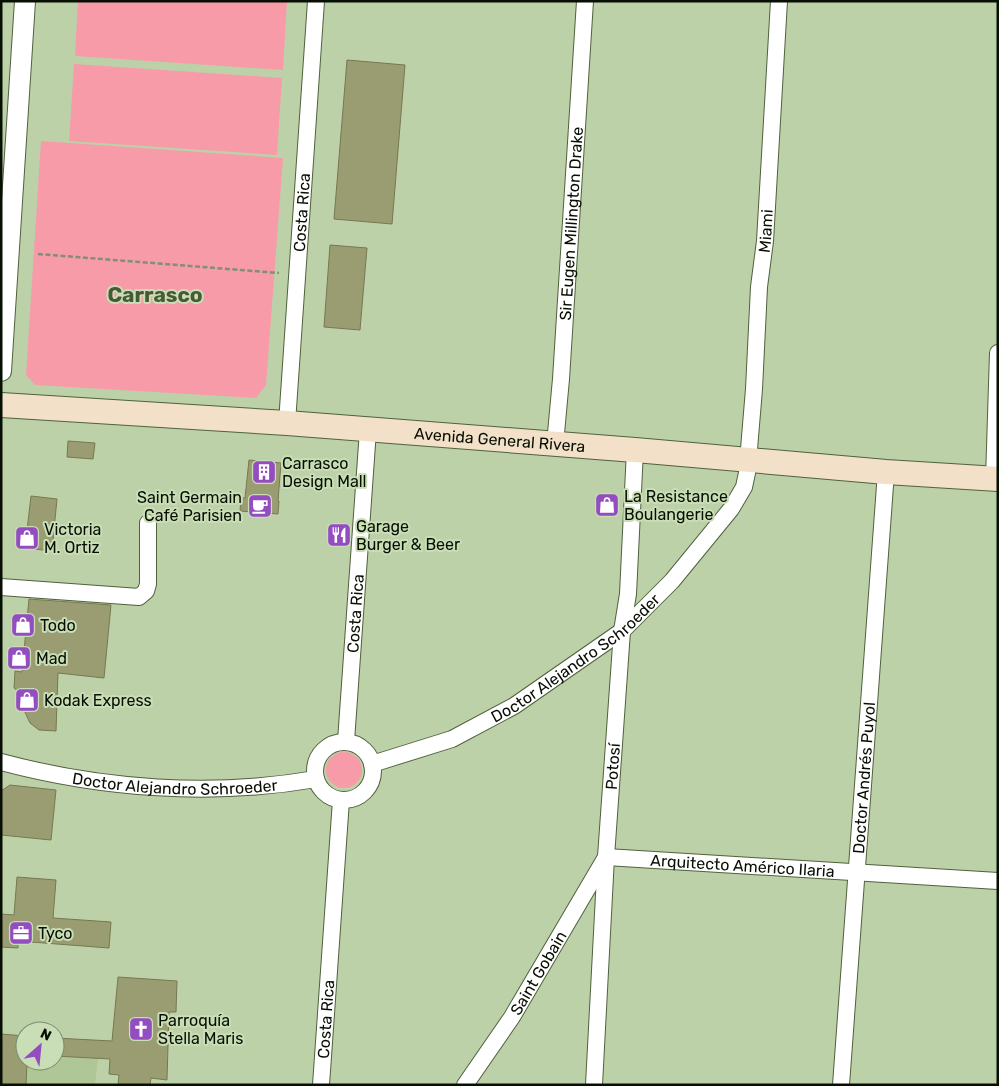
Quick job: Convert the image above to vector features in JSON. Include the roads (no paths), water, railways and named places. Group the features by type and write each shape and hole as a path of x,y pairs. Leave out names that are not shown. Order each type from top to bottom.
{"main road":[{"name":"Avenida General Rivera","path":"1,405 287,423 747,459 886,472 996,479"}],"street":[{"path":"1,371 25,1"},
{"name":"Costa Rica","path":"287,423 316,1"},
{"name":"Sir Eugen Millington Drake","path":"555,444 562,379 585,1"},
{"name":"Miami","path":"747,459 754,389 759,287 765,241 779,1"},
{"path":"996,479 998,353"},
{"name":"Costa Rica","path":"346,742 368,430"},
{"name":"Potosí","path":"594,1085 606,857 622,631 628,594 635,450"},
{"name":"Doctor Alejandro Schroeder","path":"372,764 452,740 514,706 622,631 672,581 731,509 744,487 747,459"},
{"name":"Doctor Andrés Puyol","path":"841,1085 886,472"},
{"path":"1,588 139,597 146,591 148,584 148,523"},
{"path":"346,742 363,748 372,764 373,777 366,790 355,798 342,800 328,796 318,785 314,771 319,755 330,745 346,742"},
{"name":"Doctor Alejandro Schroeder","path":"1,762 35,771 118,784 203,789 278,785 316,779"},
{"name":"Costa Rica","path":"321,1085 342,800"},
{"name":"Arquitecto Américo Ilaria","path":"606,857 998,881"},
{"name":"Saint Gobain","path":"465,1085 512,1017 606,857"}],"place":[{"name":"Carrasco Design Mall","path":"264,472"},
{"name":"La Resistance Boulangerie","path":"607,505"},
{"name":"Saint Germain Café Parisien","path":"260,506"},
{"name":"Garage Burger & Beer","path":"339,535"},
{"name":"Victoria M. Ortiz","path":"27,538"},
{"name":"Todo","path":"23,625"},
{"name":"Mad","path":"19,658"},
{"name":"Kodak Express","path":"27,700"},
{"name":"Tyco","path":"21,933"},
{"name":"Parroquía Stella Maris","path":"141,1029"}],"district":[{"name":"Carrasco","path":"155,295"}]}
